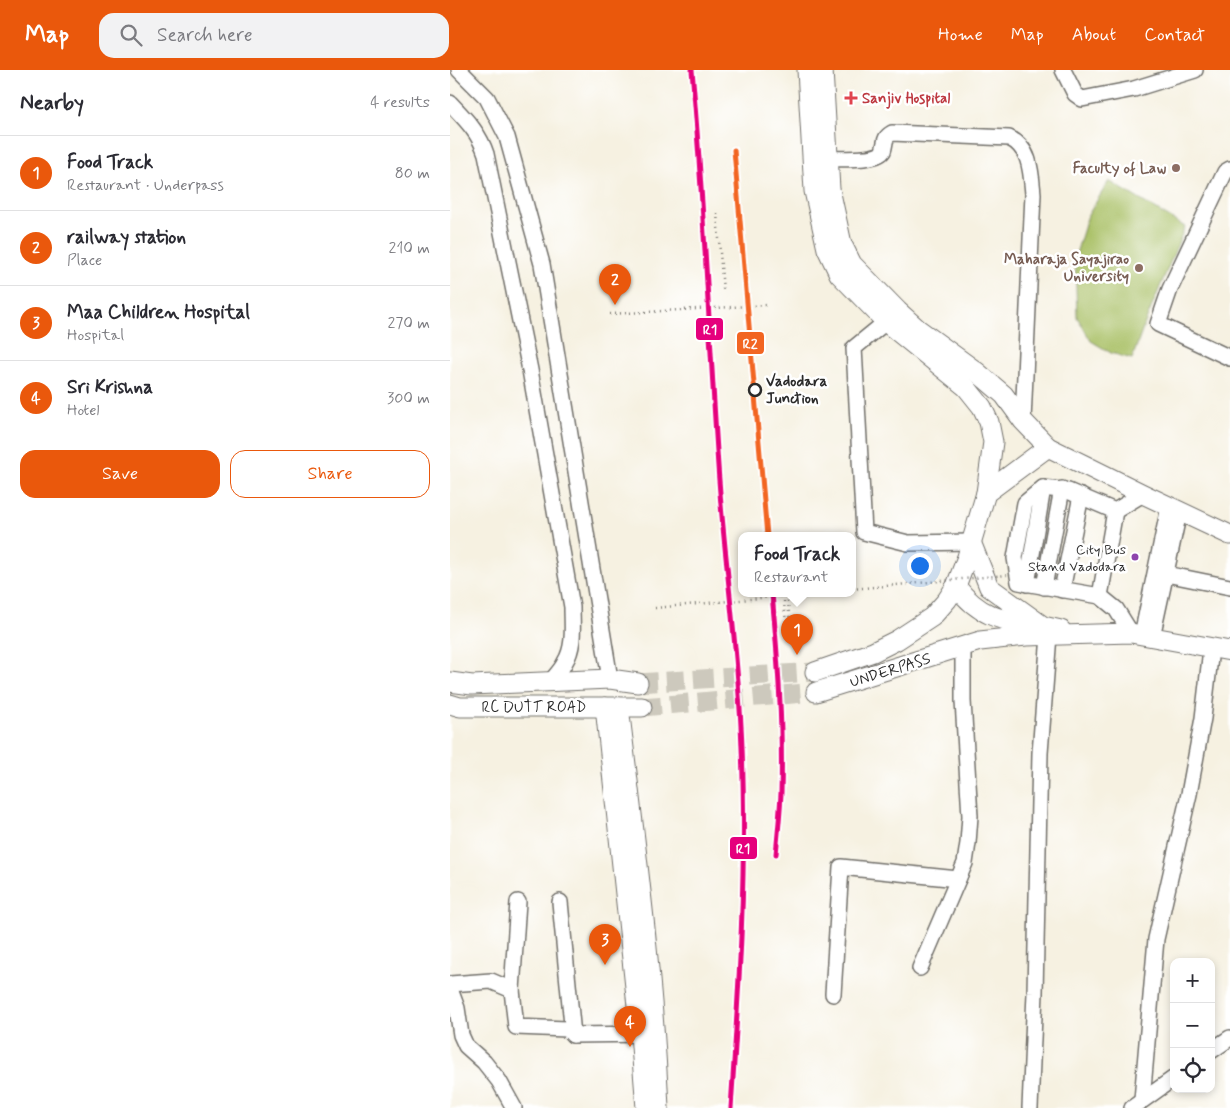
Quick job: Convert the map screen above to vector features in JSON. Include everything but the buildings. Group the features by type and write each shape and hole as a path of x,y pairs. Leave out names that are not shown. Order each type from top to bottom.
{"main road":[{"path":"807,70 814,191 827,249 839,274 892,317 918,329 977,372 1004,395 1023,421 1048,447 1230,535"},
{"path":"823,70 830,189 842,244 852,264 892,317"},
{"name":"UNDERPASS","path":"815,672 873,652 897,640 932,616 947,600 956,586 986,493 993,442 989,422 982,407 966,387 892,317"},
{"path":"986,493 1048,447"},
{"path":"971,542 989,587 1046,631"},
{"path":"956,586 965,598 981,611 1002,620 1046,631 1142,635 1221,650"},
{"name":"UNDERPASS","path":"816,692 980,641 1026,636 1046,631"},
{"name":"RC DUTT ROAD","path":"450,682 472,684 610,679"},
{"path":"610,679 638,683"},
{"name":"RC DUTT ROAD","path":"450,704 460,706 612,707"},
{"path":"642,707 612,707 648,1034 659,1108"},
{"path":"646,1108 648,1034"}],"street":[{"path":"459,70 487,98 507,137 542,264 610,679"},
{"path":"1063,70 1075,94 1082,99 1134,90 1195,70"},
{"path":"450,103 475,130 482,141 486,154 530,370 572,607 572,640 570,650 566,662 551,681"},
{"path":"828,159 879,156 883,150 884,141 892,133 1009,138 1017,142 1024,150 1031,173 1033,194 1023,421"},
{"path":"1228,172 1170,290 1158,324 1230,358"},
{"path":"892,317 854,348 864,532 908,543 971,542"},
{"path":"1115,511 1062,489 1043,488 1025,503 1016,558 1019,582 1100,596 1142,635"},
{"path":"1044,587 1062,489"},
{"path":"1100,596 1115,511 1143,494"},
{"path":"1062,590 1081,496"},
{"path":"1142,635 1166,574 1174,509"},
{"path":"1142,635 1174,509"},
{"path":"1166,574 1230,587"},
{"path":"1030,1108 1035,993 1040,754 1046,631"},
{"path":"920,968 965,863 968,843 970,816 963,701 963,647"},
{"path":"1137,1105 1156,938 1203,718 1221,650"},
{"path":"833,994 840,867 958,879"},
{"path":"518,902 512,990 516,1027 567,1029 573,1035 648,1034"},
{"path":"560,902 573,1035"},
{"path":"450,984 491,981 512,990"},
{"path":"450,989 457,1008 461,1035 466,1046 484,1062 499,1080 514,1108"},
{"path":"1215,1049 1230,1038"},
{"path":"1137,1105 1170,1081"}],"path":[{"path":"717,213 723,291"},
{"path":"610,314 767,305"},
{"path":"856,589 1007,576"},
{"path":"655,608 771,597"},
{"path":"784,601 786,636"},
{"path":"788,601 791,636"}],"green space":[{"path":"1109,181 1185,227 1132,359 1111,353 1091,341 1077,317 1075,257 1088,215"}],"tunnel":[{"path":"638,683 815,672"},
{"path":"642,707 816,692"}],"transit line":[{"name":"R1","path":"692,70 718,466 738,677 742,748 743,883 731,1108"},
{"name":"R2","path":"734,150 767,532"},
{"name":"R1","path":"772,597 781,718 781,793 776,854"}],"place":[{"name":"Sanjiv Hospital","path":"851,98"},
{"name":"Faculty of Law","path":"1176,168"},
{"name":"Maharaja Sayajirao University","path":"1139,268"},
{"name":"railway station","path":"615,305"},
{"name":"Vadodara Junction","path":"755,390"},
{"name":"City Bus Stand Vadodara","path":"1135,557"},
{"name":"Food Track","path":"797,655"},
{"name":"Maa Children Hospital","path":"605,965"},
{"name":"Sri Krishna","path":"630,1047"}]}
